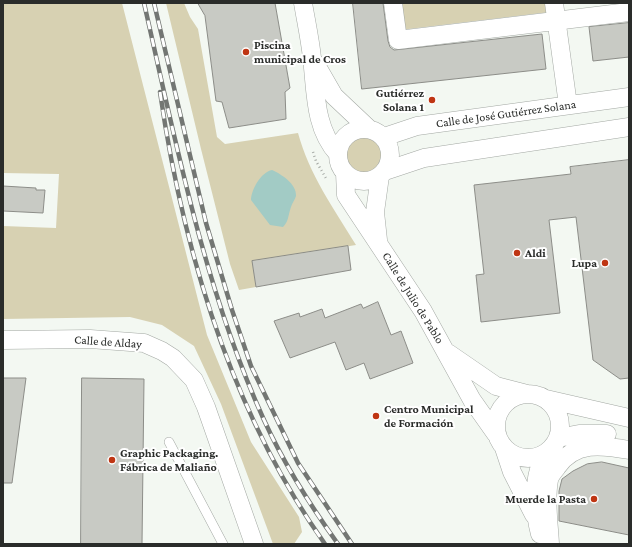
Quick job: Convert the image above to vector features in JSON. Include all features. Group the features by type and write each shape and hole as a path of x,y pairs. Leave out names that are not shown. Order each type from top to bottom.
{"street":[{"path":"303,3 312,58 316,106 330,145 338,154"},
{"path":"393,3 398,40 557,22 629,12"},
{"path":"554,3 568,105"},
{"path":"312,58 334,96 389,145 389,163 382,173"},
{"name":"Calle de José Gutiérrez Solana","path":"377,133 417,126 629,97"},
{"path":"377,133 360,129 352,131 340,144 338,154 340,166 345,173 358,180 366,181 382,173 424,158 629,127"},
{"name":"Calle de Julio de Pablo","path":"345,173 346,195 448,353 472,400 500,441 512,472 537,521"},
{"name":"Calle de Julio de Pablo","path":"378,243 375,212 382,173"},
{"name":"Calle de Alday","path":"3,340 90,339 144,343 173,358 194,380 206,407 254,544"},
{"name":"Calle de Julio de Pablo","path":"448,353 496,386 629,418"},
{"path":"519,395 537,396 554,406 559,416 561,427 558,438 552,448 544,455 534,458 523,458 512,455 500,441 497,420 503,406 519,395"},
{"path":"558,438 586,434 612,434 629,437"},
{"path":"550,544 547,497 550,478 564,458 585,447 605,445 629,450"},
{"name":"Calle de Julio de Pablo","path":"543,544 537,521 535,484 538,470 544,455"}],"lane":[{"path":"169,442 223,544"}],"shaded area":[{"path":"3,3 122,3 207,335 251,442 299,517 302,532 294,544 273,544 221,404 194,346 162,325 130,317 3,319 3,226 56,228 59,174 3,173"},
{"path":"166,3 184,3 190,17 198,29 217,137 225,144 298,133 315,177 356,245 253,261 256,287 239,290 230,264"},
{"path":"389,3 549,3 550,12 392,31"},
{"path":"364,135 378,141 384,155 378,169 364,175 350,169 344,155 350,141"}],"water":[{"path":"272,170 288,180 296,192 296,197 283,227 270,225 251,200 251,196 257,182 264,174"}],"building":[{"name":"Piscina municipal de Cros","path":"198,3 275,3 290,88 285,92 286,119 229,128 222,102 216,101 205,16"},
{"path":"353,3 383,3 388,41 390,47 394,50 542,34 546,69 362,89"},
{"path":"629,23 629,57 593,61 589,27"},
{"path":"629,160 629,378 620,379 593,360 576,217 549,220 560,313 481,322 476,275 484,274 474,185 571,174 570,167"},
{"path":"3,186 45,190 43,213 3,211"},
{"path":"348,246 351,270 256,287 252,261"},
{"path":"378,302 391,335 401,331 413,363 370,379 364,363 346,370 335,342 290,358 274,321 299,313 300,317 322,309 325,318 361,304 363,308"},
{"path":"3,378 26,378 12,483 3,483"},
{"name":"Graphic Packaging. Fábrica de Maliaño","path":"82,378 144,379 142,544 81,544"},
{"name":"Muerde la Pasta","path":"602,462 629,468 629,535 559,521 559,491 562,479 573,471 587,464"}],"railway":[{"path":"144,3 180,162 208,267 224,319 264,420 280,452 298,484 338,544"},
{"path":"154,3 206,223 232,310 251,366 298,463 352,544"},
{"path":"160,92 182,211 216,328 238,385 263,440 292,493 325,544"}],"place":[{"name":"Piscina municipal de Cros","path":"246,52"},
{"name":"Gutiérrez Solana 1","path":"432,100"},
{"name":"Aldi","path":"517,253"},
{"name":"Lupa","path":"605,263"},
{"name":"Centro Municipal de Formación","path":"376,416"},
{"name":"Graphic Packaging. Fábrica de Maliaño","path":"112,460"},
{"name":"Muerde la Pasta","path":"594,499"}]}
